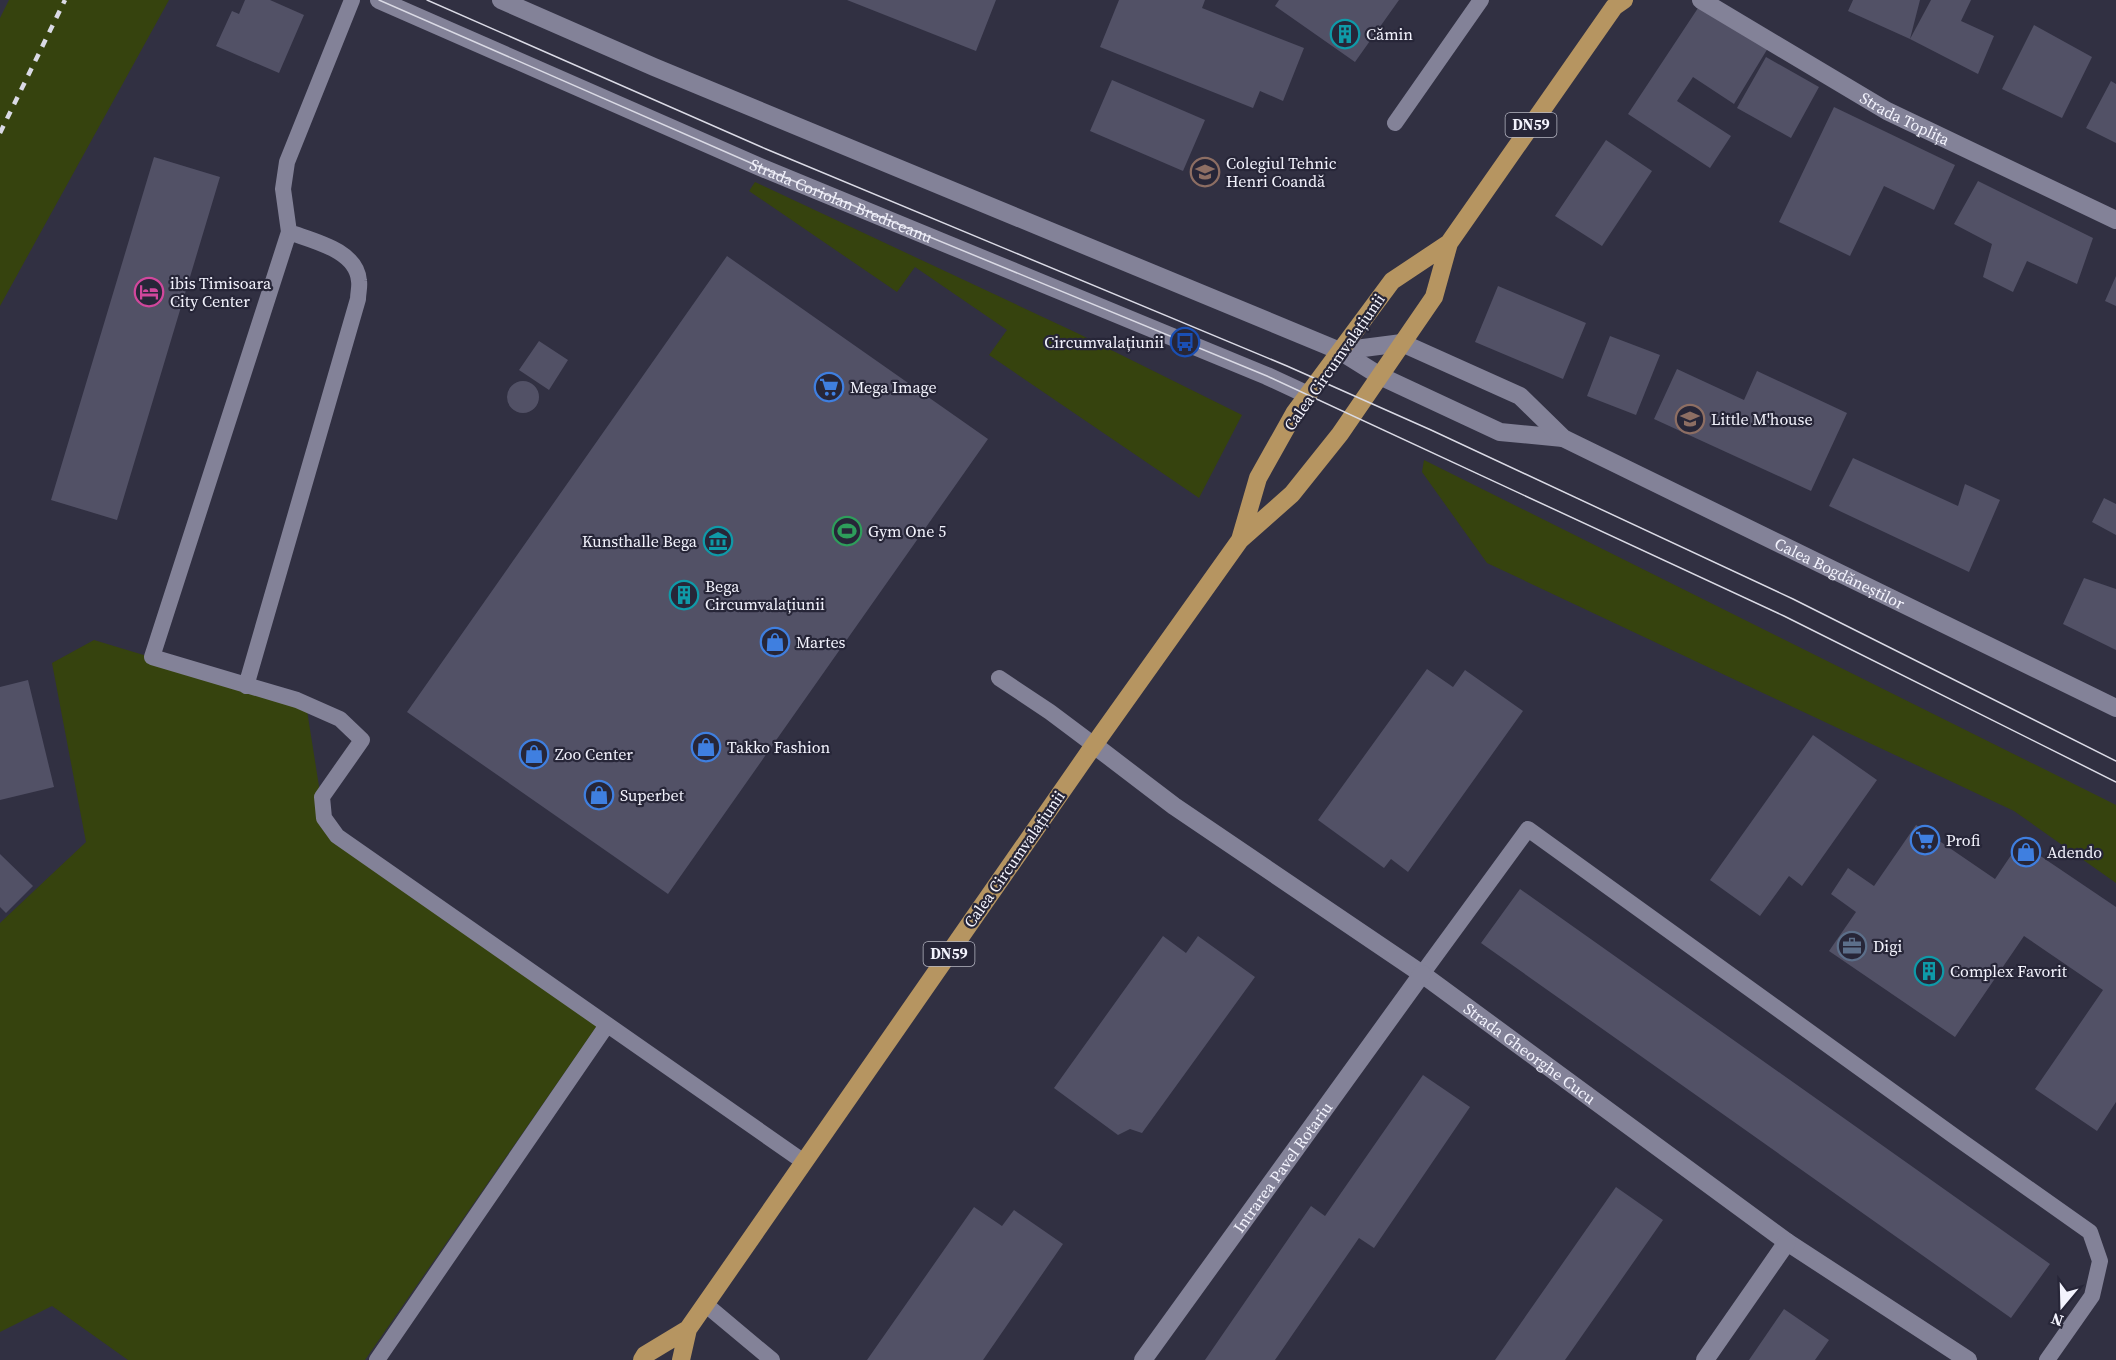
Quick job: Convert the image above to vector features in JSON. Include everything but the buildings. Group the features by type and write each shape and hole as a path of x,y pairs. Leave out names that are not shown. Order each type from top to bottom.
{"main road":[{"name":"Calea Circumvalațiunii","path":"681,1360 688,1329 705,1304 1240,540 1292,494 1340,434 1434,297 1449,243 1618,2"},
{"name":"Calea Circumvalațiunii","path":"1240,540 1258,478 1295,412 1392,281 1449,243"},
{"name":"Calea Circumvalațiunii","path":"642,1360 645,1354 688,1329"}],"street":[{"name":"Strada Coriolan Brediceanu","path":"379,0 760,167 1257,371 1308,395"},
{"path":"501,0 698,85 1340,351 1402,343"},
{"name":"Strada Toplița","path":"1701,0 1887,111 2116,220"},
{"name":"Calea Bogdăneștilor","path":"1402,343 1521,396 1563,438 2116,708"},
{"name":"Calea Bogdăneștilor","path":"1340,351 1380,376 1500,432 1563,438"},
{"name":"Strada Gheorghe Cucu","path":"1094,746 1174,807 1422,974 1787,1242 1968,1360"},
{"name":"Intrarea Pavel Rotariu","path":"1143,1360 1422,974"},
{"path":"1705,1360 1787,1242"}],"lane":[{"path":"352,0 287,162 283,189 290,232 152,657 297,700 340,719 362,740 322,797 324,818 337,836 804,1162"},
{"path":"1395,123 1481,0"},
{"path":"246,686 358,299 359,278 352,262 330,247 290,232"},
{"path":"999,678 1094,746"},
{"path":"1422,974 1528,829 2091,1232 2100,1261 2092,1296 2047,1360"},
{"path":"377,1360 607,1025"},
{"path":"705,1304 772,1360"}],"green space":[{"path":"9,0 169,0 0,306 0,18"},
{"path":"755,182 1077,333 1242,415 1199,498 989,355 1007,330 915,267 897,292 749,191"},
{"path":"1424,460 2116,805 2116,883 2014,811 1487,563 1422,472"},
{"path":"94,640 306,704 324,818 601,1020 365,1360 128,1360 52,1306 0,1332 0,923 86,842 52,663"}],"tram line":[{"path":"379,0 760,167 1267,376 1784,616 2116,782"},
{"path":"427,0 766,149 1287,366 1431,430 1793,599 2116,761"}],"railway":[{"path":"0,133 65,0"}],"place":[{"name":"Cămin","path":"1345,34"},
{"name":"Colegiul Tehnic Henri Coandă","path":"1205,172"},
{"name":"ibis Timisoara City Center","path":"149,292"},
{"name":"Circumvalațiunii","path":"1185,342"},
{"name":"Mega Image","path":"829,387"},
{"name":"Little M'house","path":"1690,419"},
{"name":"Gym One 5","path":"847,531"},
{"name":"Kunsthalle Bega","path":"718,541"},
{"name":"Bega Circumvalațiunii","path":"684,595"},
{"name":"Martes","path":"775,642"},
{"name":"Takko Fashion","path":"706,747"},
{"name":"Zoo Center","path":"534,754"},
{"name":"Superbet","path":"599,795"},
{"name":"Profi","path":"1925,840"},
{"name":"Adendo","path":"2026,852"},
{"name":"Digi","path":"1852,946"},
{"name":"Complex Favorit","path":"1929,971"}]}
